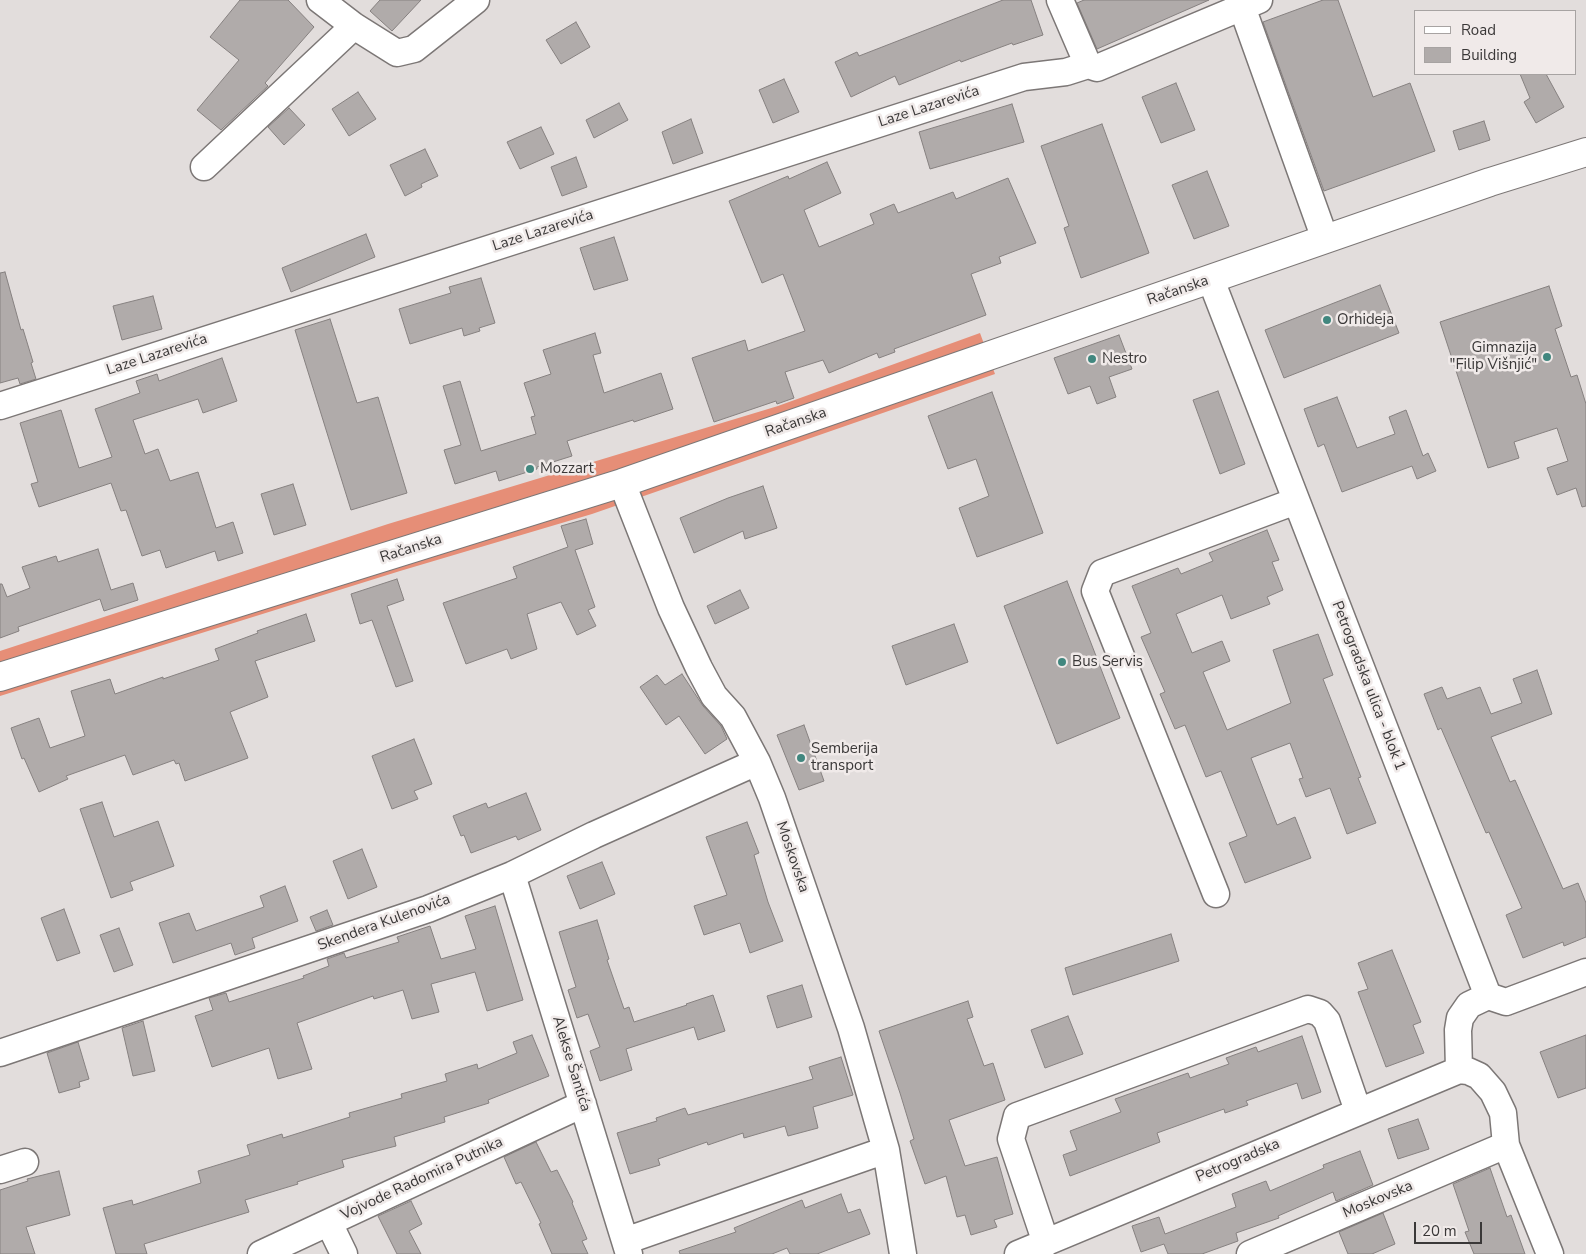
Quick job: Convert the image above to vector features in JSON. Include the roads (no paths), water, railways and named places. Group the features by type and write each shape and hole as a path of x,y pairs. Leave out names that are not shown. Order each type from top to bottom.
{"main road":[{"name":"Račanska","path":"0,677 622,482 1490,182 1586,152"}],"street":[{"path":"320,0 354,26 397,53 414,49 476,0"},
{"path":"1060,0 1088,65"},
{"name":"Laze Lazarevića","path":"0,406 1024,77 1066,72 1088,65 1097,68 1251,4 1325,239"},
{"path":"204,167 354,26"},
{"name":"Petrogradska ulica - blok 1","path":"1211,280 1488,996"},
{"name":"Moskovska","path":"622,482 671,608 695,659 714,696 733,717 757,762 775,807 851,1028 886,1150 903,1254"},
{"path":"1216,894 1095,591 1102,574 1296,501"},
{"name":"Skendera Kulenovića","path":"0,1053 428,909 512,875 594,835 757,762"},
{"name":"Alekse Šantića","path":"512,875 627,1248"},
{"path":"1550,1254 1506,1146 1502,1113 1493,1092 1479,1076 1468,1071 1459,1070 1458,1030 1460,1018 1469,1005 1488,996 1506,1002 1586,972"},
{"path":"1046,1243 1011,1139 1017,1116 1308,1009 1320,1013 1327,1021 1358,1111"},
{"name":"Petrogradska","path":"1018,1254 1459,1070"},
{"name":"Vojvode Radomira Putnika","path":"261,1254 584,1104"},
{"name":"Moskovska","path":"1250,1254 1506,1146"},
{"path":"627,1248 886,1150"},
{"path":"0,1170 24,1162"},
{"path":"329,1222 344,1254"}],"place":[{"name":"Orhideja","path":"1327,320"},
{"name":"Gimnazija \"Filip Višnjić\"","path":"1547,357"},
{"name":"Nestro","path":"1092,359"},
{"name":"Mozzart","path":"530,469"},
{"name":"Bus Servis","path":"1062,662"},
{"name":"Semberija transport","path":"801,758"}]}
